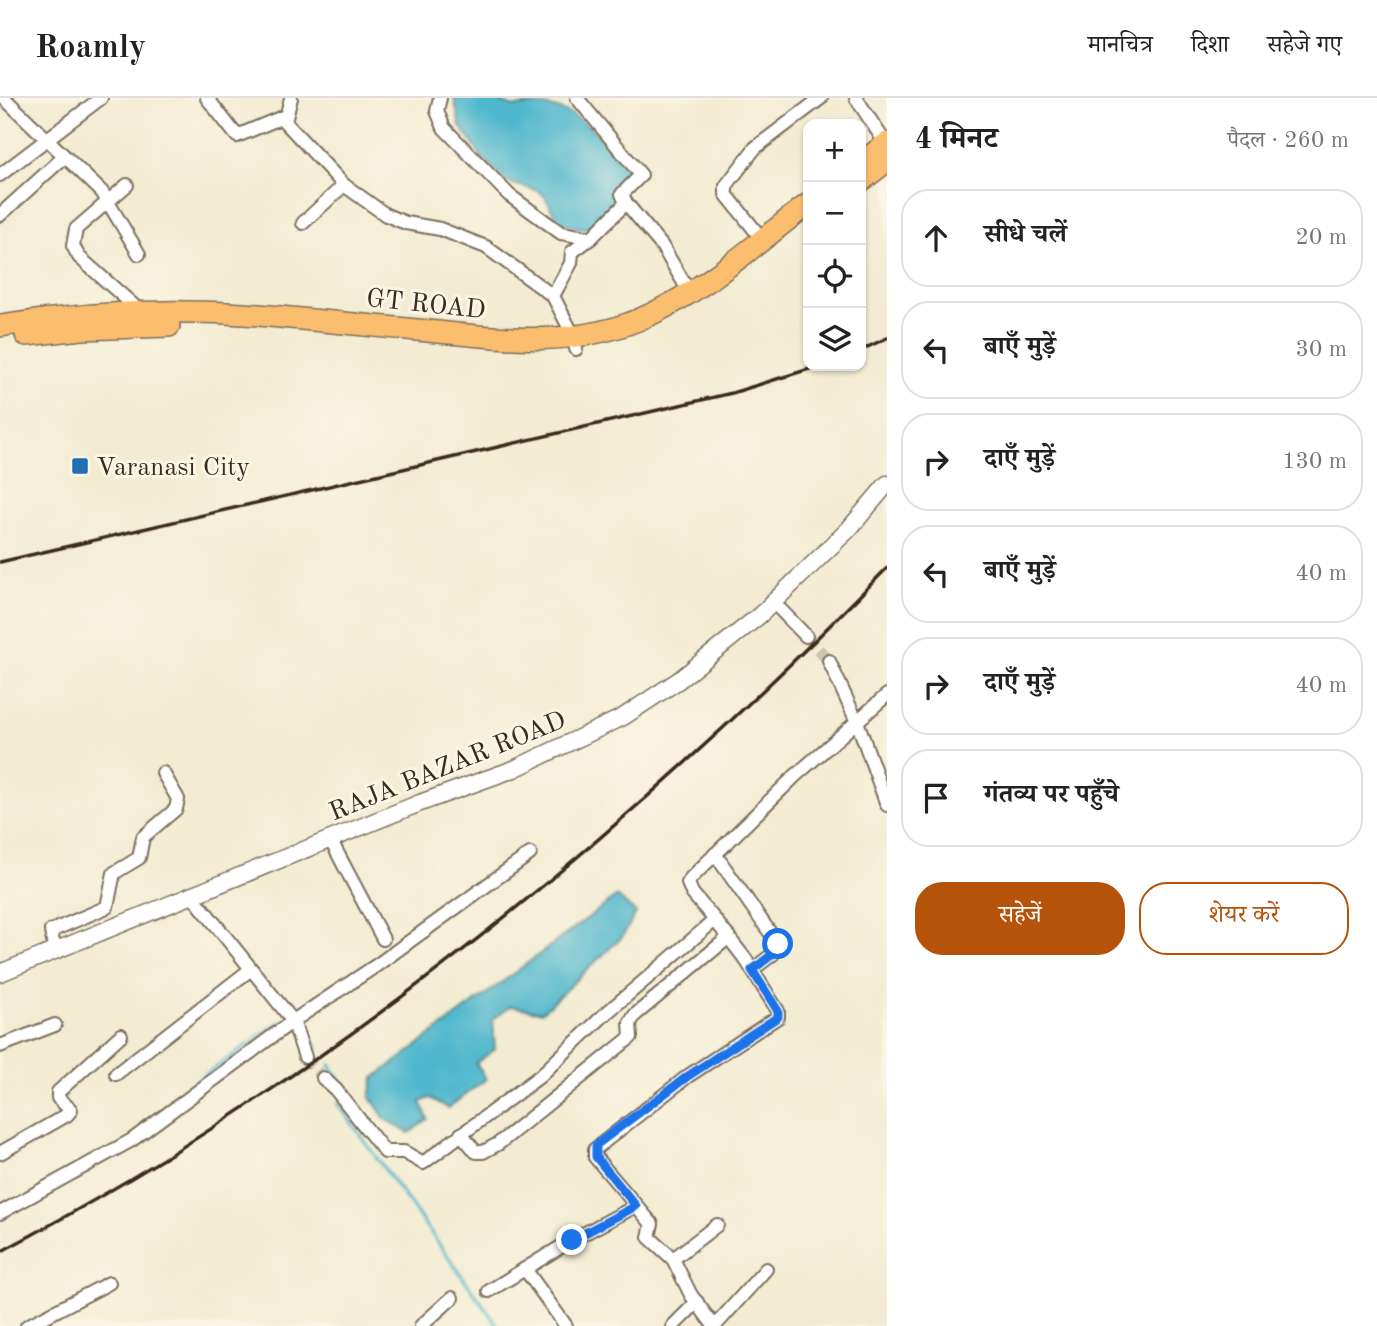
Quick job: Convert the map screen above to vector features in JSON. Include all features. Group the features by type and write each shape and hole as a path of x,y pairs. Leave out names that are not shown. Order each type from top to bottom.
{"highway":[{"path":"866,159 887,144"},
{"path":"866,177 887,161"},
{"name":"GT ROAD","path":"0,327 61,316 141,312 256,315 508,339 606,343 673,318 741,263 762,239 803,208"},
{"name":"GT ROAD","path":"0,339 82,329 188,326 268,330 512,351 575,343 636,321 690,293 803,224"}],"street":[{"path":"4,98 45,141 93,183 139,254"},
{"path":"0,175 101,98"},
{"path":"207,98 237,136 285,116"},
{"path":"291,98 285,122 344,185 386,215 406,223 440,229 486,247 553,296 575,343"},
{"path":"440,98 438,111 444,128 509,195 561,233 591,238"},
{"path":"576,98 641,175 622,194 626,203 662,246 690,293"},
{"path":"762,239 724,191 755,148 821,98"},
{"path":"856,98 887,144"},
{"path":"0,215 64,157"},
{"path":"303,223 344,185"},
{"path":"127,186 76,229 73,246 79,257 141,312"},
{"path":"553,296 571,263 572,252 591,238 626,203"},
{"name":"RAJA BAZAR ROAD","path":"0,973 191,894 514,769 623,718 679,680 773,602 849,529 887,484"},
{"path":"773,602 806,636"},
{"path":"829,661 858,724 887,804"},
{"path":"766,1269 715,1326 697,1303 673,1259 649,1237 652,1224 596,1157 596,1145 688,1076 773,1023 778,1011 729,937 688,883 795,776 858,724 887,695"},
{"path":"55,952 51,930 107,907 114,873 139,858 143,837 176,809 178,799 163,773"},
{"path":"330,839 383,939"},
{"path":"0,1213 132,1140 293,1021 377,965 530,854"},
{"path":"715,854 778,944 773,954 752,970"},
{"path":"191,894 293,1021 305,1056"},
{"path":"323,1078 337,1090 385,1152 404,1152 423,1163 540,1076 603,1016 715,920"},
{"path":"461,1134 476,1152 483,1152 498,1144 631,1037 630,1023 635,1015 729,937"},
{"path":"116,1074 251,969"},
{"path":"0,1046 55,1025"},
{"path":"0,1153 67,1115 71,1110 58,1098 58,1092 121,1035"},
{"path":"489,1291 572,1240 636,1206"},
{"path":"673,1259 717,1225"},
{"path":"525,1269 566,1326"},
{"path":"27,1326 109,1283"},
{"path":"421,1326 452,1298"},
{"path":"673,1326 697,1303"}],"water":[{"path":"454,98 491,98 514,107 552,107 580,120 604,142 627,170 608,210 596,223 585,228 557,220 546,198 539,191 506,182 481,156 460,126"},
{"path":"617,896 636,913 622,937 542,1012 511,1006 493,1019 495,1049 476,1063 486,1079 448,1108 430,1098 421,1102 428,1119 409,1133 385,1119 370,1096 374,1078"}],"waterway":[{"path":"307,1019 309,1035 317,1046"},
{"path":"183,1091 281,1021"},
{"path":"330,1065 343,1084"},
{"path":"338,1104 498,1326"}],"tunnel":[{"path":"806,636 829,661"},
{"path":"305,1057 323,1078"}],"railway":[{"path":"866,348 887,338"},
{"path":"0,562 732,393 803,371"},
{"path":"0,1252 122,1184 241,1109 357,1029 470,944 579,855 685,762 788,666 887,568"}],"place":[{"name":"Varanasi City","path":"80,466"}],"route":[{"path":"572,1240 636,1206 596,1157 596,1145 688,1076 773,1023 778,1017 778,1011 752,970 773,954 778,944"}]}
